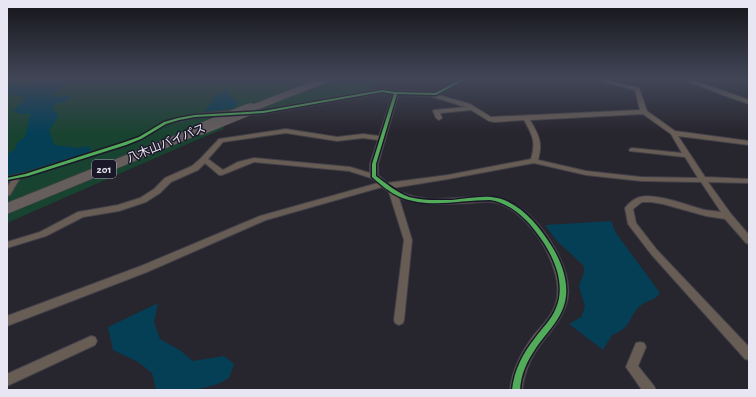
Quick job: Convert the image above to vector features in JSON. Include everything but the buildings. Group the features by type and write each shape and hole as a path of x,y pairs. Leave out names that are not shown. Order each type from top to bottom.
{"highway":[{"name":"八木山バイパス","path":"7,209 279,98"}],"street":[{"path":"7,178 17,178 133,141 165,123 178,119 195,116 263,112 345,98"},
{"path":"374,176 374,164 395,98"},
{"path":"440,98 473,108 489,119 495,120 644,112 673,132 702,179 728,216 749,241"},
{"path":"640,98 644,112"},
{"path":"736,98 749,102"},
{"path":"439,118 436,111 473,108"},
{"path":"526,118 537,138 539,146 534,161"},
{"path":"7,245 43,234 82,214 119,208 143,200 157,191 168,180 195,168 221,140 286,131 337,139 363,136 382,138"},
{"path":"673,132 749,143"},
{"path":"632,150 686,155"},
{"path":"204,160 222,173 254,160 350,169 374,176 388,187 418,200 435,202 496,199 508,203 526,215 546,239 557,263 563,293 559,313 532,347 517,376 516,390"},
{"path":"7,321 144,268 263,218 388,187 534,161 586,172 641,179 749,180"},
{"path":"7,193 17,178"},
{"path":"388,187 408,240 398,320"},
{"path":"728,216 706,213 664,201 651,199 640,200 628,208 632,224 654,252 749,355"},
{"path":"7,380 91,340"},
{"path":"640,347 632,367 650,390"}],"green space":[{"path":"7,98 331,98 227,115 223,129 7,223"}],"water":[{"path":"24,98 70,98 52,108 59,116 49,130 54,145 79,148 90,146 90,152 11,175 7,174 7,155 15,149 17,143 25,137 30,114 21,114 13,111 26,98"},
{"path":"214,98 231,98 238,102 235,108 205,112"},
{"path":"611,221 616,233 660,293 658,296 641,305 637,309 627,325 619,332 612,335 603,350 569,324 581,317 585,307 579,286 584,272 584,266 557,241 545,225"},
{"path":"158,303 154,322 160,339 181,351 193,361 224,356 234,364 229,378 221,383 203,388 156,390 152,373 138,362 113,350 108,327"}],"cycle path":[{"path":"7,179 26,175 124,144 140,138 165,123 178,119 195,116 263,112 345,98"},
{"path":"395,98 374,164 374,176 390,189 410,199 419,201 439,202 490,199 510,205 522,213 533,224 544,237 552,251 562,281 562,302 560,309 552,322 527,356 519,372 516,390"}]}
